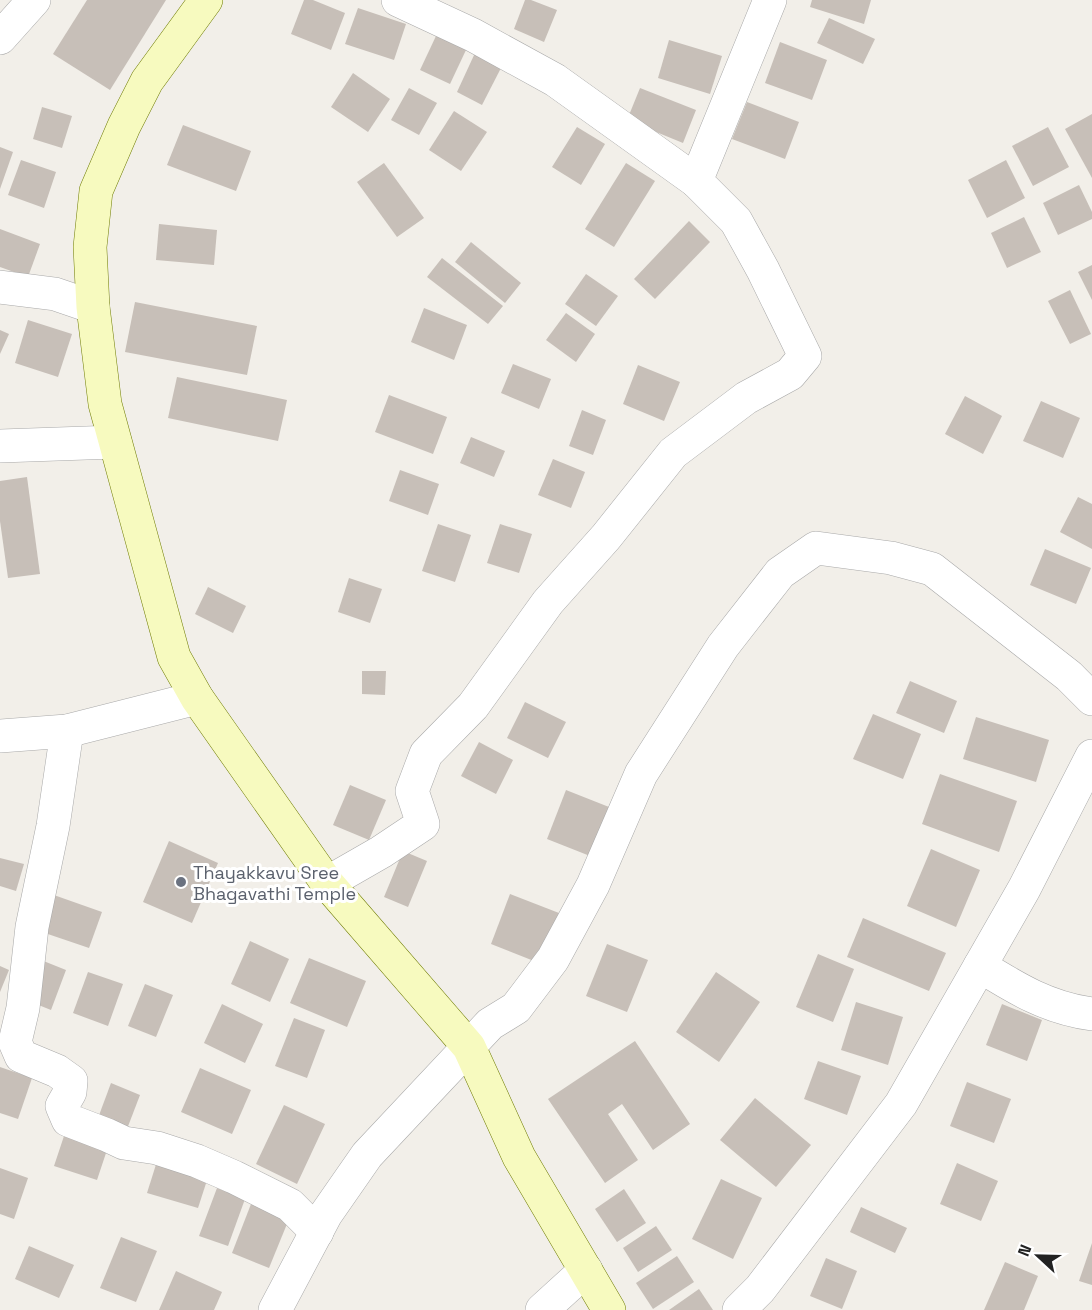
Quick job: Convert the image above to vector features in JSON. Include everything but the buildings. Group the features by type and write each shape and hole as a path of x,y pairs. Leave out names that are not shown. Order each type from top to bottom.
{"main road":[{"path":"206,0 147,81 124,126 96,191 90,247 93,307 105,404 174,657 196,698 327,883 469,1047 519,1157 609,1310"}],"street":[{"path":"0,38 34,0"},
{"path":"327,883 381,852 423,824 412,791 426,754 472,706 548,602 606,537 673,453 746,398 790,374 805,356 736,221 696,181 555,80 473,35 398,0"},
{"path":"696,181 770,0"},
{"path":"0,287 55,294 93,307"},
{"path":"0,446 116,442"},
{"path":"275,1310 327,1214 367,1155 490,1024 516,1008 553,959 593,885 641,774 723,646 780,573 816,548 891,558 932,569 1069,676 1092,699"},
{"path":"0,736 67,731 196,698"},
{"path":"67,731 53,826 32,927 22,1008 15,1042 21,1056 57,1071 71,1081 70,1092 62,1106 68,1120 107,1134 124,1143 157,1148 234,1177 290,1205 317,1232"},
{"path":"739,1310 760,1289 901,1104 1024,889 1092,756"},
{"path":"980,966 1038,999 1066,1010 1092,1014"},
{"path":"542,1310 586,1270"}],"place":[{"name":"Thayakkavu Sree Bhagavathi Temple","path":"181,882"}]}
